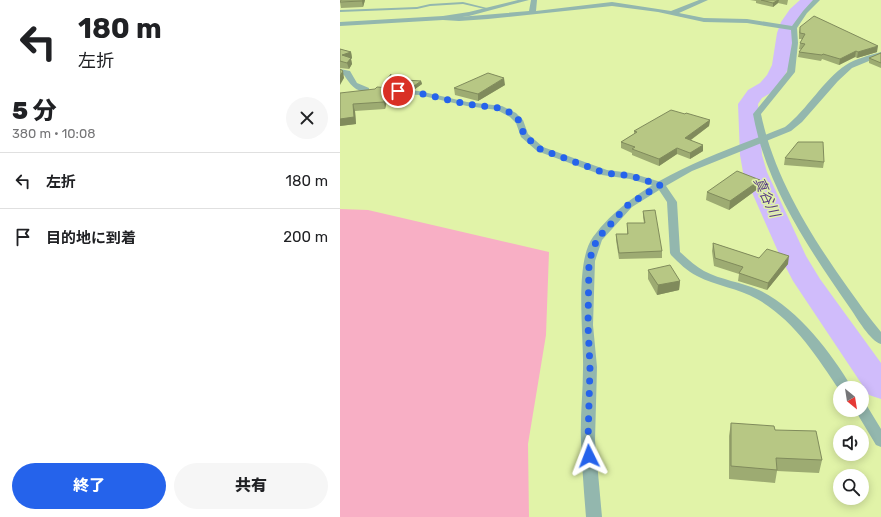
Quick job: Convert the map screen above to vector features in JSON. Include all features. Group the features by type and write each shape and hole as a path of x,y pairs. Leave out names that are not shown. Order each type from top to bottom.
{"street":[{"path":"443,18 526,0"},
{"path":"532,13 534,0"},
{"path":"672,13 705,0"},
{"path":"817,0 805,12 793,28 795,43 791,72 757,114 758,140 788,200 821,258 869,326 881,340"},
{"path":"340,24 443,18 459,19 612,4 672,13 704,20 747,21 793,28"},
{"path":"594,517 588,440 590,367 588,325 589,261 597,239 628,205 689,169 788,128 799,120 849,66 881,54"},
{"path":"340,71 347,73 354,85 374,90"},
{"path":"347,93 374,90 419,93 466,104 499,108 514,114 520,122 524,135 540,149 605,173 632,176 660,185 672,202 675,253 701,274 761,296 786,313 804,331 841,381"},
{"path":"866,417 881,441"}],"lane":[{"path":"340,12 417,8 430,5 463,3 489,9"}],"shaded area":[{"path":"340,209 368,210 549,252 546,335 528,444 529,517 340,517"}],"building":[{"path":"341,0 363,0 340,2"},
{"path":"761,0 778,0 773,3"},
{"path":"814,16 878,46 858,52 856,51 840,59 823,54 799,52 805,44 800,43 805,34 800,33 800,27"},
{"path":"340,49 351,52 342,55 351,58 347,63 340,61"},
{"path":"881,53 881,63 869,58"},
{"path":"340,69 343,71 340,76"},
{"path":"488,73 504,78 478,94 454,88"},
{"path":"391,74 390,79 421,81 414,86 383,84"},
{"path":"377,87 404,89 393,96 385,95 384,102 353,104 354,117 340,119 340,93 375,89"},
{"path":"671,110 710,120 685,138 703,145 690,153 677,148 659,159 632,149 635,147 621,142 637,132 634,131"},
{"path":"798,142 823,142 824,162 785,158"},
{"path":"737,171 760,180 730,201 707,192"},
{"path":"655,210 662,251 619,253 616,234 628,234 627,223 645,223 643,211"},
{"path":"713,243 759,258 767,249 789,256 768,283 739,273 743,267 715,258"},
{"path":"670,265 680,281 658,285 648,270"},
{"path":"731,423 774,426 775,430 816,431 822,460 776,458 777,470 731,466"}],"waterway":[{"name":"真谷川","path":"809,0 796,12 789,22 785,33 781,65 775,77 767,87 755,94 748,104 751,155 755,172 793,256 807,281 881,387"}],"route":[{"path":"398,91 419,93 466,104 499,108 514,114 520,122 524,135 540,149 605,173 632,176 660,185 628,205 597,239 589,261 589,456"}]}
